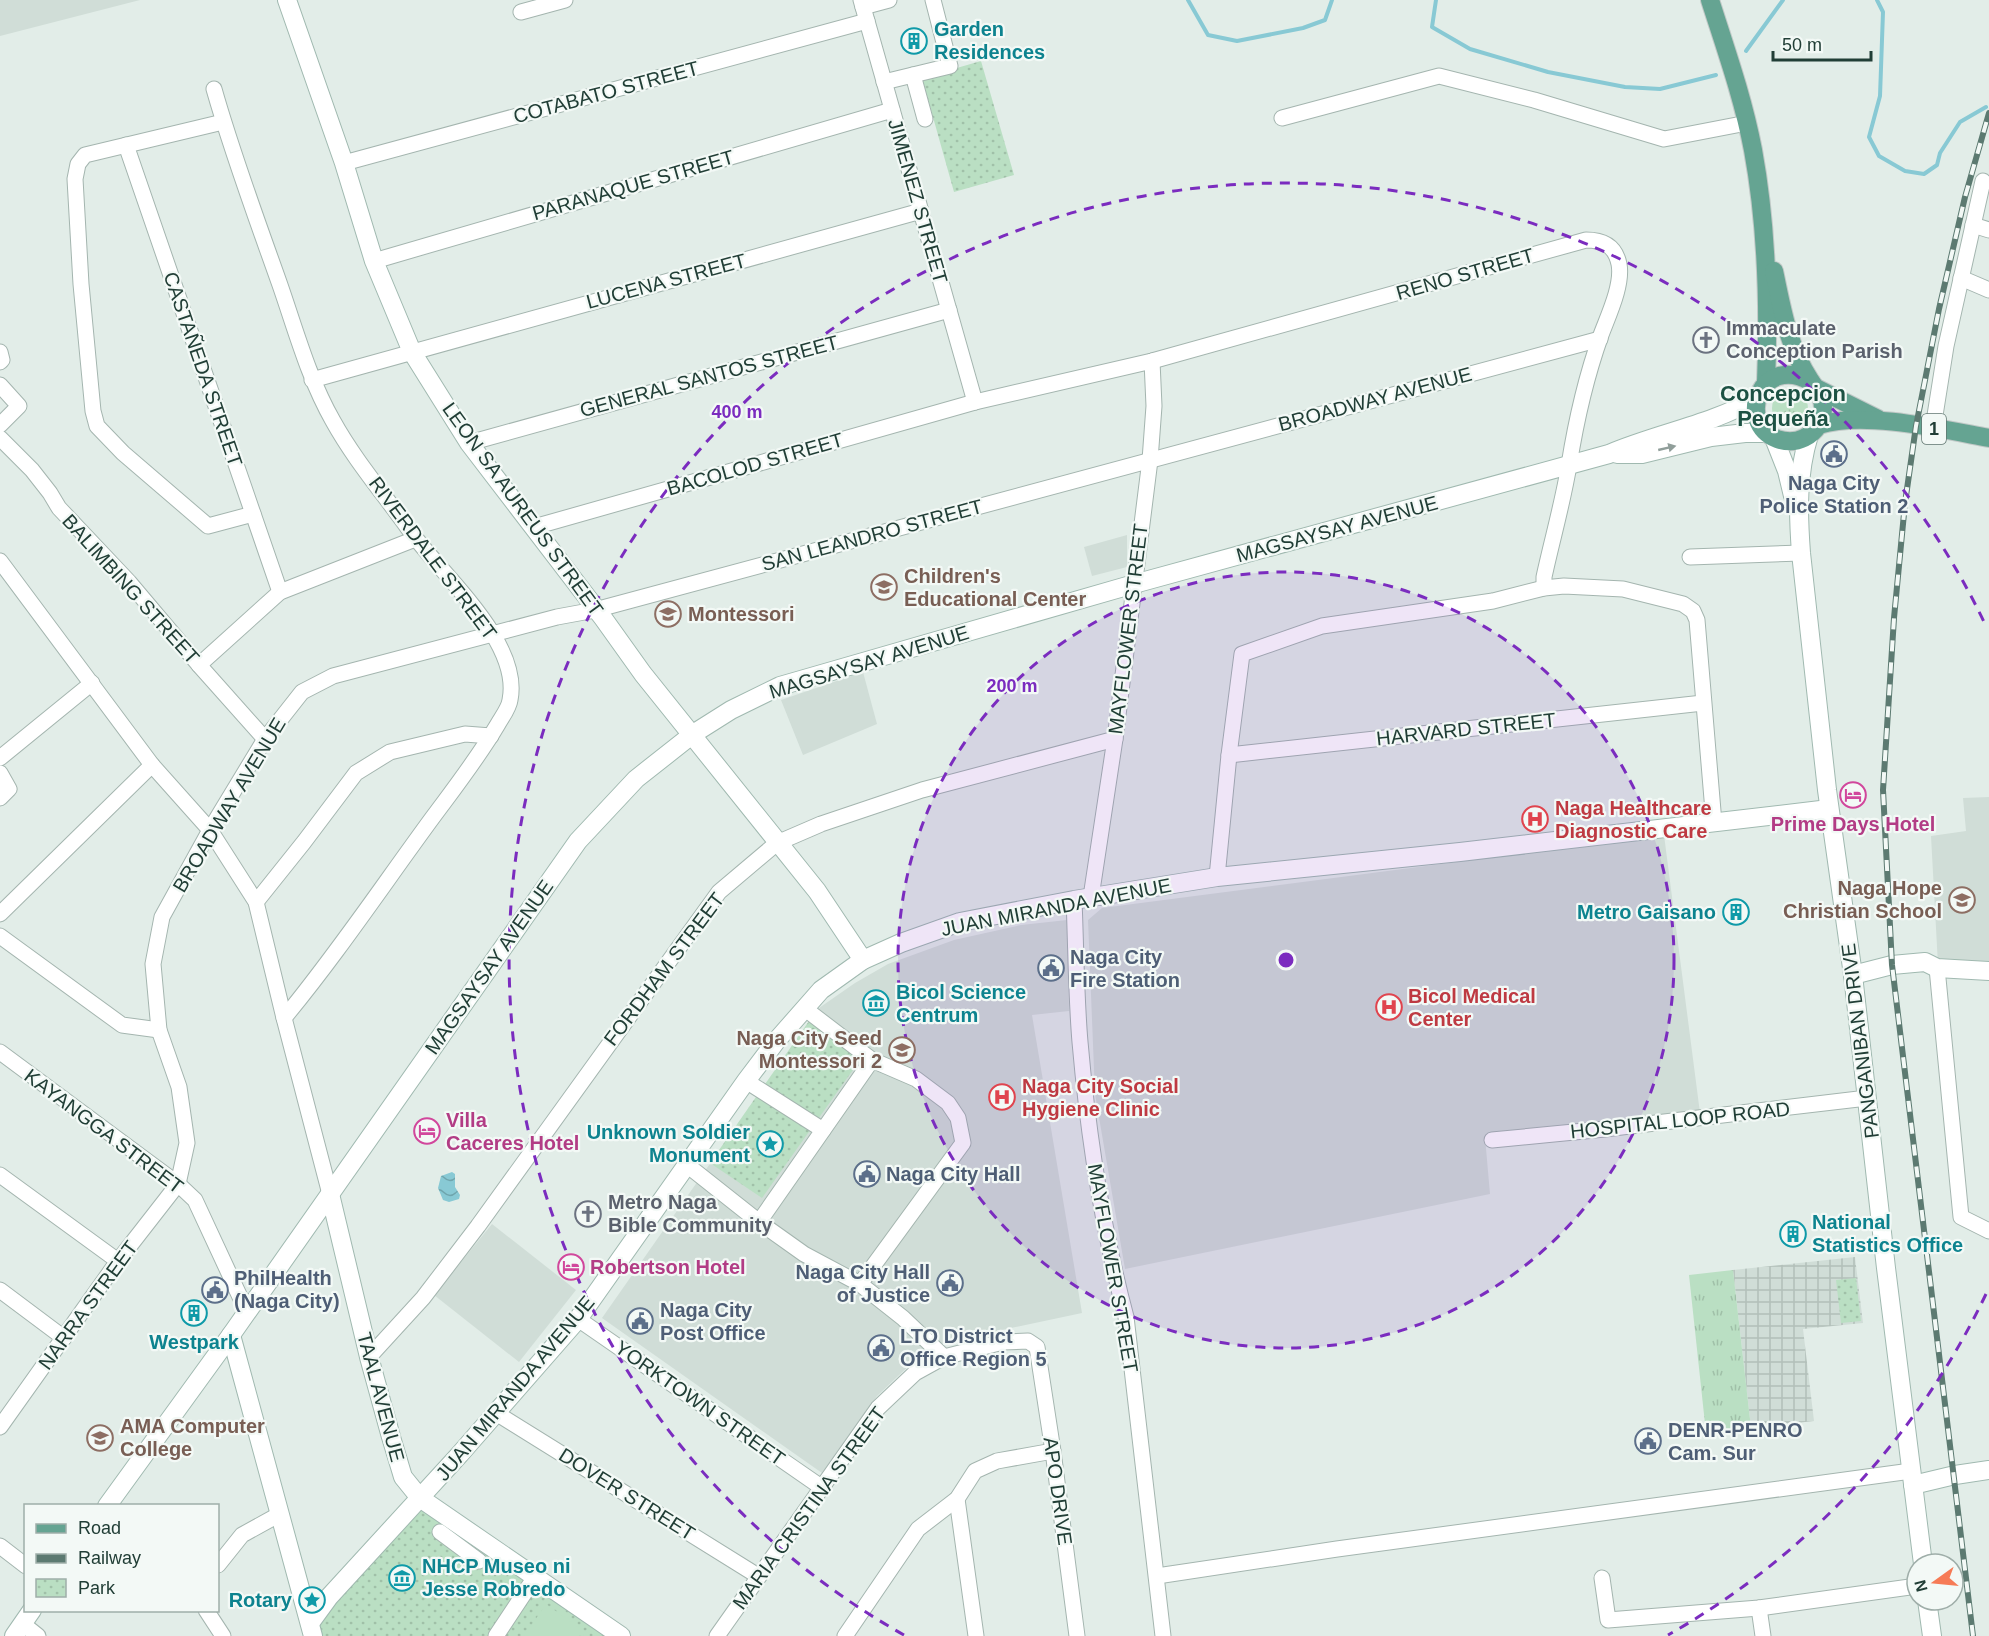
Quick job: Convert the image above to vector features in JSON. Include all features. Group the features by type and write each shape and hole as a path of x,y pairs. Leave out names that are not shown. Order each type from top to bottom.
{"main road":[{"path":"1710,0 1737,81 1758,183 1763,223 1769,337 1762,390 1756,407 1757,417 1771,435"},
{"path":"1763,223 1788,335 1823,407 1814,430"},
{"name":"1","path":"1762,390 1774,377 1792,374 1880,420"},
{"name":"1","path":"1771,435 1792,441 1834,420 1880,420 1989,438"}],"street":[{"name":"LEON SA AUREUS STREET","path":"287,0 344,164 374,261 411,352 470,443 643,674 817,891 863,960"},
{"path":"521,12 566,0"},
{"name":"COTABATO STREET","path":"344,164 889,0"},
{"path":"884,82 950,66 933,0"},
{"name":"JIMENEZ STREET","path":"864,9 975,402"},
{"path":"913,75 925,119"},
{"path":"1282,118 1439,76 1533,100 1664,140 1747,123"},
{"name":"RIVERDALE STREET","path":"214,89 223,122 312,380 333,422 415,539 461,591 493,635 505,654 512,681 510,703 469,771 433,817 326,967 284,1018"},
{"name":"PARANAQUE STREET","path":"374,261 892,110"},
{"path":"223,122 85,155 78,164 75,179 81,284 93,411 97,426 123,453 208,526 253,514"},
{"name":"CASTAÑEDA STREET","path":"126,145 280,592"},
{"path":"1933,428 1946,346 1983,181"},
{"name":"LUCENA STREET","path":"312,380 921,211"},
{"path":"1973,225 1989,230"},
{"name":"RENO STREET","path":"975,402 1152,361 1586,240 1600,240 1613,251 1619,264 1619,274 1613,305 1600,339 1572,439 1569,465 1544,577 1544,588"},
{"path":"1961,278 1989,290"},
{"name":"GENERAL SANTOS STREET","path":"470,443 949,310"},
{"name":"BROADWAY AVENUE","path":"1150,460 1600,339"},
{"path":"0,352 2,360 0,362"},
{"name":"MAYFLOWER STREET","path":"1152,361 1154,406 1150,460 1115,739 1083,898 1080,1041 1091,1147 1115,1274 1126,1317 1163,1636"},
{"path":"0,385 19,406 0,425"},
{"name":"MAGSAYSAY AVENUE","path":"108,1504 231,1335 578,841 636,779 693,734 731,710 780,686 1134,584 1609,454 1638,441 1711,421 1738,410 1762,390"},
{"name":"BACOLOD STREET","path":"534,527 975,402"},
{"name":"PANGANIBAN DRIVE","path":"1814,430 1800,470 1798,518 1801,553 1830,809 1853,975 1921,1552"},
{"name":"MAGSAYSAY AVENUE","path":"1609,454 1642,454 1711,437 1745,433 1771,435"},
{"name":"PANGANIBAN DRIVE","path":"1771,435 1787,471 1798,518"},
{"name":"BALIMBING STREET","path":"0,438 32,470 59,508 129,582 265,739"},
{"name":"SAN LEANDRO STREET","path":"595,610 1150,460"},
{"path":"199,665 280,592 415,539"},
{"path":"1690,556 1801,553"},
{"path":"0,561 152,765 210,830 256,902 330,1194"},
{"path":"1216,877 1242,654 1322,626 1493,601 1544,588 1564,586 1623,589 1683,604 1693,611 1697,620 1714,823"},
{"name":"BROADWAY AVENUE","path":"178,1185 188,1143 179,1087 159,1030 153,964 162,917 210,830 265,739 302,692 333,676 556,617 595,610"},
{"path":"0,758 92,683"},
{"name":"HARVARD STREET","path":"1229,755 1703,703"},
{"path":"256,902 356,773 390,752 465,734 491,736"},
{"name":"FORDHAM STREET","path":"369,1357 423,1298 471,1235 719,892 777,843 821,824 922,790 1115,739"},
{"path":"0,914 152,765"},
{"path":"0,773 9,789 0,798"},
{"name":"JUAN MIRANDA AVENUE","path":"311,1630 329,1597 578,1319 746,1081 804,1008 821,990 863,960 901,943 960,922 1083,898 1216,877 1830,809"},
{"path":"0,936 122,1025 159,1030"},
{"path":"1853,975 1892,965 1925,962 1937,968 1989,971"},
{"path":"1937,968 1961,1217 1989,1232"},
{"path":"804,1008 872,1060 916,1079 948,1103 958,1118 963,1143 860,1284"},
{"name":"KAYANGGA STREET","path":"0,1052 195,1200 247,1312"},
{"path":"759,1222 872,1060"},
{"path":"746,1081 823,1130"},
{"name":"HOSPITAL LOOP ROAD","path":"1492,1140 1867,1098"},
{"path":"687,1165 804,1254 860,1284 903,1318 944,1357"},
{"path":"0,1175 118,1261"},
{"name":"NARRA STREET","path":"0,1427 118,1261 178,1185"},
{"name":"TAAL AVENUE","path":"330,1194 369,1357 403,1476 420,1498 621,1636"},
{"path":"0,1290 64,1338"},
{"name":"YORKTOWN STREET","path":"578,1319 821,1487"},
{"path":"231,1335 311,1630"},
{"name":"MARIA CRISTINA STREET","path":"717,1636 879,1408 915,1373 944,1357 1003,1342 1028,1341 1037,1347"},
{"name":"APO DRIVE","path":"1037,1347 1077,1636"},
{"name":"DOVER STREET","path":"496,1413 758,1576"},
{"path":"845,1636 918,1529 957,1499 975,1471 997,1461 1053,1451"},
{"path":"1157,1576 1337,1549 1989,1470"},
{"path":"957,1499 976,1636"},
{"path":"219,1564 242,1535 280,1514"},
{"path":"440,1532 479,1561"},
{"path":"0,1546 24,1564"},
{"path":"496,1636 535,1577"},
{"path":"1602,1578 1608,1620 1759,1608 1905,1588"},
{"path":"300,1586 329,1597"},
{"path":"1759,1608 1762,1636"},
{"path":"207,1612 223,1636"},
{"path":"1929,1612 1932,1636"},
{"path":"23,1623 39,1636"}],"shaded area":[{"path":"0,0 140,0 0,36"},
{"path":"1127,535 1127,567 1092,576 1084,547"},
{"path":"863,672 877,724 803,755 781,700"},
{"name":"Naga Hope Christian School","path":"1989,797 1989,967 1938,965 1931,836 1966,831 1963,798"},
{"name":"Bicol Medical Center","path":"1664,835 1700,1113 1485,1137 1490,1194 1125,1269 1095,1094 1088,920 1102,908"},
{"path":"1067,920 1069,1011 1032,1015 1082,1313 945,1342 916,1359 877,1396 822,1473 602,1318 819,1008 888,964 954,940 1021,925"},
{"path":"492,1224 576,1290 519,1362 434,1295"},
{"path":"1855,1257 1863,1323 1803,1329 1814,1421 1751,1428 1733,1270"}],"green space":[{"path":"981,61 1014,175 954,192 922,78"},
{"path":"1790,390 1803,395 1808,408 1803,421 1790,426 1777,421 1772,408 1777,395"},
{"path":"809,1021 860,1060 762,1198 710,1163"},
{"path":"1733,1270 1751,1428 1706,1433 1689,1275"},
{"path":"1856,1278 1861,1321 1841,1323 1836,1280"},
{"path":"420,1498 621,1636 313,1636 329,1597"},
{"path":"546,1604 588,1634 524,1636"}],"water":[{"path":"452,1172 455,1174 455,1187 460,1195 459,1199 449,1202 443,1200 438,1188 441,1176"}],"waterway":[{"path":"1188,0 1208,35 1237,41 1303,28 1325,20 1332,0"},
{"path":"1436,0 1432,27 1470,49 1548,72 1625,87 1660,89 1716,75"},
{"path":"1746,51 1783,0"},
{"path":"1877,0 1883,12 1880,96 1869,137 1879,156 1905,171 1924,174 1937,165 1940,153 1960,122 1986,107"}],"railway":[{"path":"1973,1636 1892,965 1883,790 1894,618 1905,503 1916,426 1939,309 1965,197 1989,113"}],"place":[{"name":"Garden Residences","path":"914,41"},
{"name":"Immaculate Conception Parish","path":"1706,340"},
{"name":"Naga City Police Station 2","path":"1834,454"},
{"name":"Children's Educational Center","path":"884,587"},
{"name":"Montessori","path":"668,614"},
{"name":"Prime Days Hotel","path":"1853,795"},
{"name":"Naga Healthcare Diagnostic Care","path":"1535,819"},
{"name":"Naga Hope Christian School","path":"1962,900"},
{"name":"Metro Gaisano","path":"1736,912"},
{"name":"Naga City Fire Station","path":"1051,968"},
{"name":"Bicol Science Centrum","path":"876,1003"},
{"name":"Bicol Medical Center","path":"1389,1007"},
{"name":"Naga City Seed Montessori 2","path":"902,1050"},
{"name":"Naga City Social Hygiene Clinic","path":"1002,1097"},
{"name":"Villa Caceres Hotel","path":"427,1131"},
{"name":"Unknown Soldier Monument","path":"770,1144"},
{"name":"Naga City Hall","path":"867,1174"},
{"name":"Metro Naga Bible Community","path":"588,1214"},
{"name":"National Statistics Office","path":"1793,1234"},
{"name":"Robertson Hotel","path":"571,1267"},
{"name":"Naga City Hall of Justice","path":"950,1283"},
{"name":"PhilHealth (Naga City)","path":"215,1290"},
{"name":"Westpark","path":"194,1313"},
{"name":"Naga City Post Office","path":"640,1321"},
{"name":"LTO District Office Region 5","path":"881,1348"},
{"name":"AMA Computer College","path":"100,1438"},
{"name":"DENR-PENRO Cam. Sur","path":"1648,1441"},
{"name":"NHCP Museo ni Jesse Robredo","path":"402,1578"},
{"name":"Rotary","path":"312,1600"}],"district":[{"name":"Concepcion Pequeña","path":"1783,406"}]}
